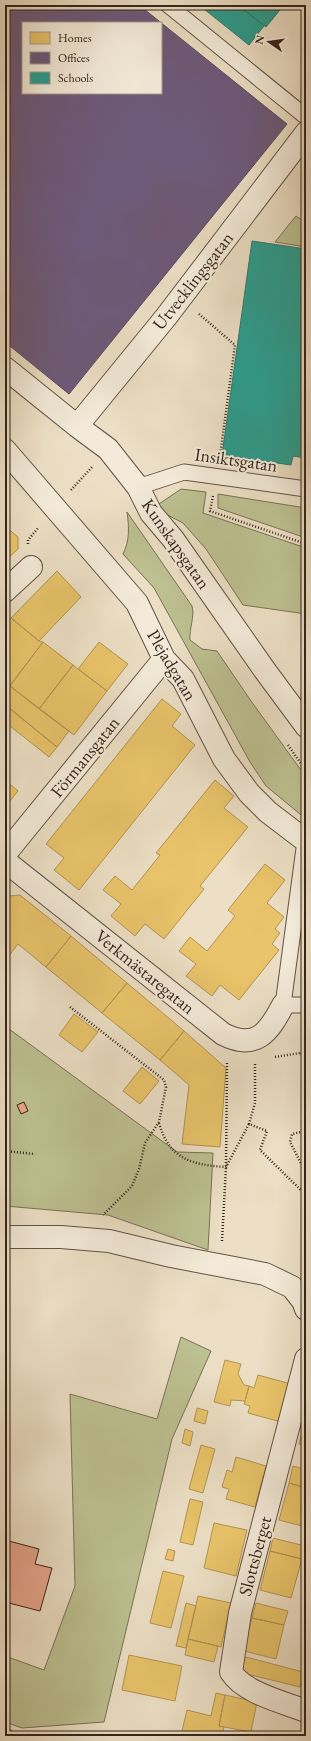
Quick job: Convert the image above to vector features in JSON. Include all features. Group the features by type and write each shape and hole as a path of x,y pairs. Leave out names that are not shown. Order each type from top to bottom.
{"street":[{"name":"Utvecklingsgatan","path":"77,426 180,298 306,133"},
{"name":"Kunskapsgatan","path":"5,368 108,449 138,487 151,513 173,540 306,726"},
{"name":"Plejadgatan","path":"5,450 137,603 164,659 183,679 224,759 249,793 268,812 305,841"},
{"path":"5,591 31,567"},
{"name":"Förmansgatan","path":"5,854 164,659"},
{"name":"Verkmästaregatan","path":"5,860 223,1034 241,1041 253,1041 267,1030 283,1005"},
{"path":"5,1237 80,1238 109,1241 171,1256 265,1274 285,1283 298,1293 306,1309"},
{"name":"Slottsberget","path":"306,1359 240,1613 231,1672 235,1678 247,1687 306,1711"}],"lane":[{"path":"168,5 306,117"},
{"name":"Insiktsgatan","path":"138,487 184,472 306,489"},
{"path":"305,841 283,1005 306,1005"}],"path":[{"path":"180,298 235,345 217,477 210,511 306,544"},
{"path":"31,567 28,540 108,449"},
{"path":"70,1007 164,1080 166,1087 159,1122 145,1143 139,1169 132,1186 80,1238"},
{"path":"274,1057 306,1052"},
{"path":"301,1053 306,1065"},
{"path":"226,1167 250,1124 255,1103 255,1059"},
{"path":"220,1265 226,1167 227,1061 234,1060"},
{"path":"159,1122 166,1142 173,1152 186,1159 205,1166 226,1167"},
{"path":"250,1124 267,1131 260,1150 306,1195"},
{"path":"306,1131 292,1134 290,1142 306,1173"},
{"path":"5,1151 35,1154"},
{"path":"5,1728 21,1736"}],"green space":[{"path":"296,216 306,223 306,247 275,242"},
{"path":"181,489 206,492 203,513 306,548 306,614 243,605 206,549 183,523 158,510 159,504"},
{"path":"218,494 306,508 306,538 218,508"},
{"path":"127,512 192,606 193,614 190,640 202,649 217,651 306,777 306,819 266,786 250,762 154,588 123,554 127,544"},
{"path":"5,1026 177,1152 213,1153 208,1250 108,1215 5,1206"},
{"path":"181,1337 211,1351 172,1439 104,1722 22,1728 5,1722 5,1656 44,1670 75,1586 70,1394 157,1419"}],"building: Homes":[{"path":"5,526 18,537 18,549 5,561"},
{"path":"57,571 81,597 39,641 11,618"},
{"path":"11,618 39,641 43,642 5,692 5,624"},
{"path":"43,642 73,665 39,709 10,686"},
{"path":"99,642 128,664 107,691 78,669"},
{"path":"73,665 107,691 74,735 39,709"},
{"path":"10,686 69,731 57,747 5,705 5,692"},
{"path":"162,699 181,714 172,726 195,745 79,890 54,870 64,858 46,844"},
{"path":"7,706 57,747 49,757 5,722 5,708"},
{"path":"5,780 18,791 5,807"},
{"path":"215,780 234,796 224,808 248,827 200,886 204,889 164,939 145,924 135,936 111,916 121,904 103,890 115,876 132,890 160,855 156,853"},
{"path":"265,864 285,880 267,903 284,917 275,929 280,933 272,944 279,950 239,1000 220,985 212,996 186,976 196,964 179,951 190,937 207,951 235,916 228,910"},
{"path":"20,895 71,936 46,967 18,944 5,961 5,901 9,896"},
{"path":"71,936 127,983 102,1013 46,967"},
{"path":"127,983 184,1031 160,1060 102,1013"},
{"path":"74,1014 98,1032 82,1052 59,1035"},
{"path":"184,1031 226,1068 220,1147 182,1144 189,1085 160,1060"},
{"path":"142,1067 159,1081 140,1104 123,1091"},
{"path":"225,1360 241,1364 238,1374 244,1385 249,1386 245,1401 231,1400 230,1406 214,1402"},
{"path":"258,1375 291,1384 281,1422 248,1413 250,1406 244,1404 249,1386 254,1388"},
{"path":"197,1408 208,1411 205,1424 194,1421"},
{"path":"306,1416 306,1445 299,1444"},
{"path":"185,1429 193,1432 190,1446 182,1443"},
{"path":"201,1445 215,1449 203,1493 189,1489"},
{"path":"236,1457 266,1466 255,1507 226,1499 229,1489 222,1487 227,1470 232,1472"},
{"path":"293,1466 306,1470 306,1488 289,1483"},
{"path":"289,1483 306,1488 306,1527 279,1520"},
{"path":"190,1499 203,1502 193,1545 180,1542"},
{"path":"214,1523 247,1530 236,1576 204,1568"},
{"path":"273,1538 305,1546 302,1559 270,1551"},
{"path":"168,1549 175,1551 173,1561 165,1559"},
{"path":"270,1551 302,1559 291,1598 260,1590"},
{"path":"163,1571 184,1576 171,1628 150,1623"},
{"path":"198,1596 231,1603 221,1647 188,1639"},
{"path":"186,1603 196,1606 186,1648 176,1646"},
{"path":"256,1603 288,1611 284,1625 252,1618"},
{"path":"252,1618 284,1625 276,1659 244,1651"},
{"path":"188,1639 218,1646 214,1662 185,1655"},
{"path":"129,1655 182,1666 175,1701 122,1690"},
{"path":"242,1656 303,1672 300,1687 243,1673 239,1666"},
{"path":"216,1693 225,1695 219,1726 224,1727 222,1736 181,1735 187,1710 211,1716"},
{"path":"225,1695 257,1702 251,1732 219,1726"}],"building: Offices":[{"path":"5,5 139,5 160,22 22,22 22,94 162,94 162,23 287,124 69,394 5,342"}],"building: Schools":[{"path":"199,5 238,5 264,26 249,45"},
{"path":"238,5 284,5 266,27"},
{"path":"252,241 306,249 306,458 293,456 291,465 222,455"}],"building: Other":[{"path":"24,1102 28,1111 21,1114 17,1105"},
{"path":"5,1540 39,1549 35,1564 52,1568 40,1611 5,1602"}]}
